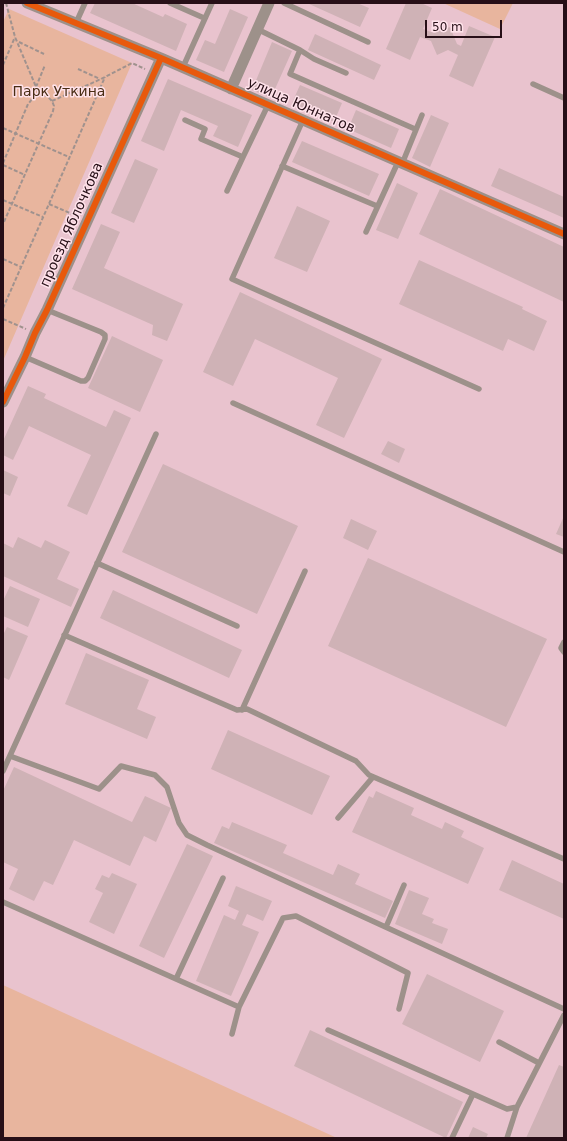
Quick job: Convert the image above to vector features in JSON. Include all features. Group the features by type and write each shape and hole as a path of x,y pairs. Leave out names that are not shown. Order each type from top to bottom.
{"street":[{"name":"улица Юннатов","path":"27,3 183,67 564,234"},
{"path":"231,88 269,3"},
{"name":"проезд Яблочкова","path":"3,402 47,310 161,58"}],"lane":[{"path":"76,23 85,3"},
{"path":"170,3 204,18"},
{"path":"183,67 212,3"},
{"path":"284,3 368,42"},
{"path":"257,29 300,50 314,59 346,73"},
{"path":"300,50 290,74 416,129"},
{"path":"533,84 564,98"},
{"path":"227,191 268,105"},
{"path":"366,232 377,206 400,163 422,115"},
{"path":"185,120 205,129 201,139 243,157"},
{"path":"303,120 232,279 479,389"},
{"path":"282,166 377,206"},
{"path":"25,357 81,381 85,381 88,378 105,339 105,335 47,310"},
{"path":"233,402 564,552"},
{"path":"3,771 156,434"},
{"path":"97,563 237,626"},
{"path":"242,710 305,571"},
{"path":"64,635 237,710 247,709 356,761 369,775 373,777 564,859"},
{"path":"564,642 561,648 564,652"},
{"path":"10,756 99,789 121,766 155,775 166,787 180,824 187,835 564,1009"},
{"path":"338,818 373,777"},
{"path":"176,979 223,878"},
{"path":"386,927 404,885"},
{"path":"3,902 239,1007"},
{"path":"232,1034 239,1007 284,918 296,916 408,973 399,1010"},
{"path":"507,1138 517,1107 564,1015"},
{"path":"328,1030 507,1109 517,1107"},
{"path":"499,1042 539,1063"},
{"path":"452,1138 473,1094"}],"path":[{"path":"6,3 15,37 39,94"},
{"path":"3,7 8,9"},
{"path":"3,65 15,37"},
{"path":"18,42 44,54"},
{"path":"52,100 101,79 132,63 155,73"},
{"path":"36,87 45,65"},
{"path":"78,69 101,79"},
{"path":"3,308 105,77"},
{"path":"3,224 25,175 53,111 54,106 52,100 39,94 28,104 3,164 25,175"},
{"path":"3,128 69,157"},
{"path":"3,200 43,217"},
{"path":"49,204 87,221"},
{"path":"3,259 21,267"},
{"path":"3,319 35,333"}],"green space":[{"path":"443,3 513,3 500,29"},
{"name":"Парк Уткина","path":"9,9 132,63 3,361 3,22"},
{"path":"3,985 337,1138 3,1138"}],"building":[{"path":"95,3 132,3 163,17 165,14 187,24 176,51 90,13"},
{"path":"307,3 357,3 369,8 360,27"},
{"path":"406,3 421,3 432,8 423,29 434,33 450,27 457,44 461,46 469,26 495,37 473,87 449,76 458,55 448,50 437,55 431,41 420,37 410,60 386,49"},
{"path":"230,9 248,17 224,72 196,60 205,40 215,44"},
{"path":"315,34 381,65 374,80 308,50"},
{"path":"272,42 292,51 271,98 252,90"},
{"path":"168,79 252,115 238,147 213,136 218,126 181,110 164,151 141,141"},
{"path":"300,85 342,103 334,122 292,103"},
{"path":"356,110 399,129 391,148 348,129"},
{"path":"431,115 449,123 430,167 412,158"},
{"path":"302,141 379,174 369,196 292,162"},
{"path":"135,159 158,169 134,223 111,213"},
{"path":"499,168 564,197 564,218 491,186"},
{"path":"397,183 418,193 398,239 376,230"},
{"path":"440,189 564,247 564,302 419,234"},
{"path":"297,206 330,221 307,272 274,258"},
{"path":"101,224 120,232 104,268 183,304 167,341 152,335 153,325 72,289"},
{"path":"419,260 523,307 522,309 547,321 534,351 508,339 503,351 399,304"},
{"path":"240,292 382,359 344,438 316,425 338,378 255,339 233,386 203,372"},
{"path":"112,336 163,360 140,412 88,388"},
{"path":"28,386 46,394 44,398 106,427 114,410 131,418 87,515 67,506 91,455 29,426 13,460 3,455 3,441"},
{"path":"388,441 405,449 399,463 381,454"},
{"path":"163,464 298,526 257,614 122,552"},
{"path":"3,470 18,477 10,496 3,493"},
{"path":"564,516 564,537 556,534"},
{"path":"351,519 377,531 368,550 343,538"},
{"path":"18,537 41,548 45,540 70,552 57,579 79,589 71,607 3,576 3,543 13,548"},
{"path":"368,558 547,639 506,727 328,646"},
{"path":"10,586 40,599 28,627 3,616 3,601"},
{"path":"113,590 242,650 229,678 100,618"},
{"path":"7,627 28,636 9,680 3,677 3,633"},
{"path":"86,653 149,680 137,709 156,717 147,739 65,704"},
{"path":"228,730 330,776 312,815 211,769"},
{"path":"14,767 132,822 145,796 171,808 156,842 144,836 130,866 74,840 53,885 44,881 34,901 9,889 18,869 3,862 3,791"},
{"path":"376,791 414,808 411,815 442,829 445,822 464,831 461,837 484,848 468,884 352,832 369,796 373,798"},
{"path":"232,822 287,845 283,853 333,875 338,864 360,874 355,884 393,901 385,918 214,843 222,826 229,829"},
{"path":"187,844 213,856 164,958 139,946"},
{"path":"512,860 564,884 564,919 499,890"},
{"path":"112,873 137,884 114,934 89,922 103,893 95,889 102,875 109,878"},
{"path":"236,886 272,901 263,921 247,914 242,925 259,932 231,996 196,981 224,915 235,920 239,911 228,906"},
{"path":"409,890 429,898 422,914 434,919 432,923 448,929 442,944 395,924"},
{"path":"427,974 504,1011 480,1062 402,1024"},
{"path":"310,1030 463,1102 446,1138 294,1066"},
{"path":"559,1065 564,1067 564,1138 526,1138"},
{"path":"473,1127 488,1134 486,1138 468,1138"}],"cycle path":[{"path":"27,3 161,58 564,234"},
{"path":"3,402 47,310 161,58"}]}
